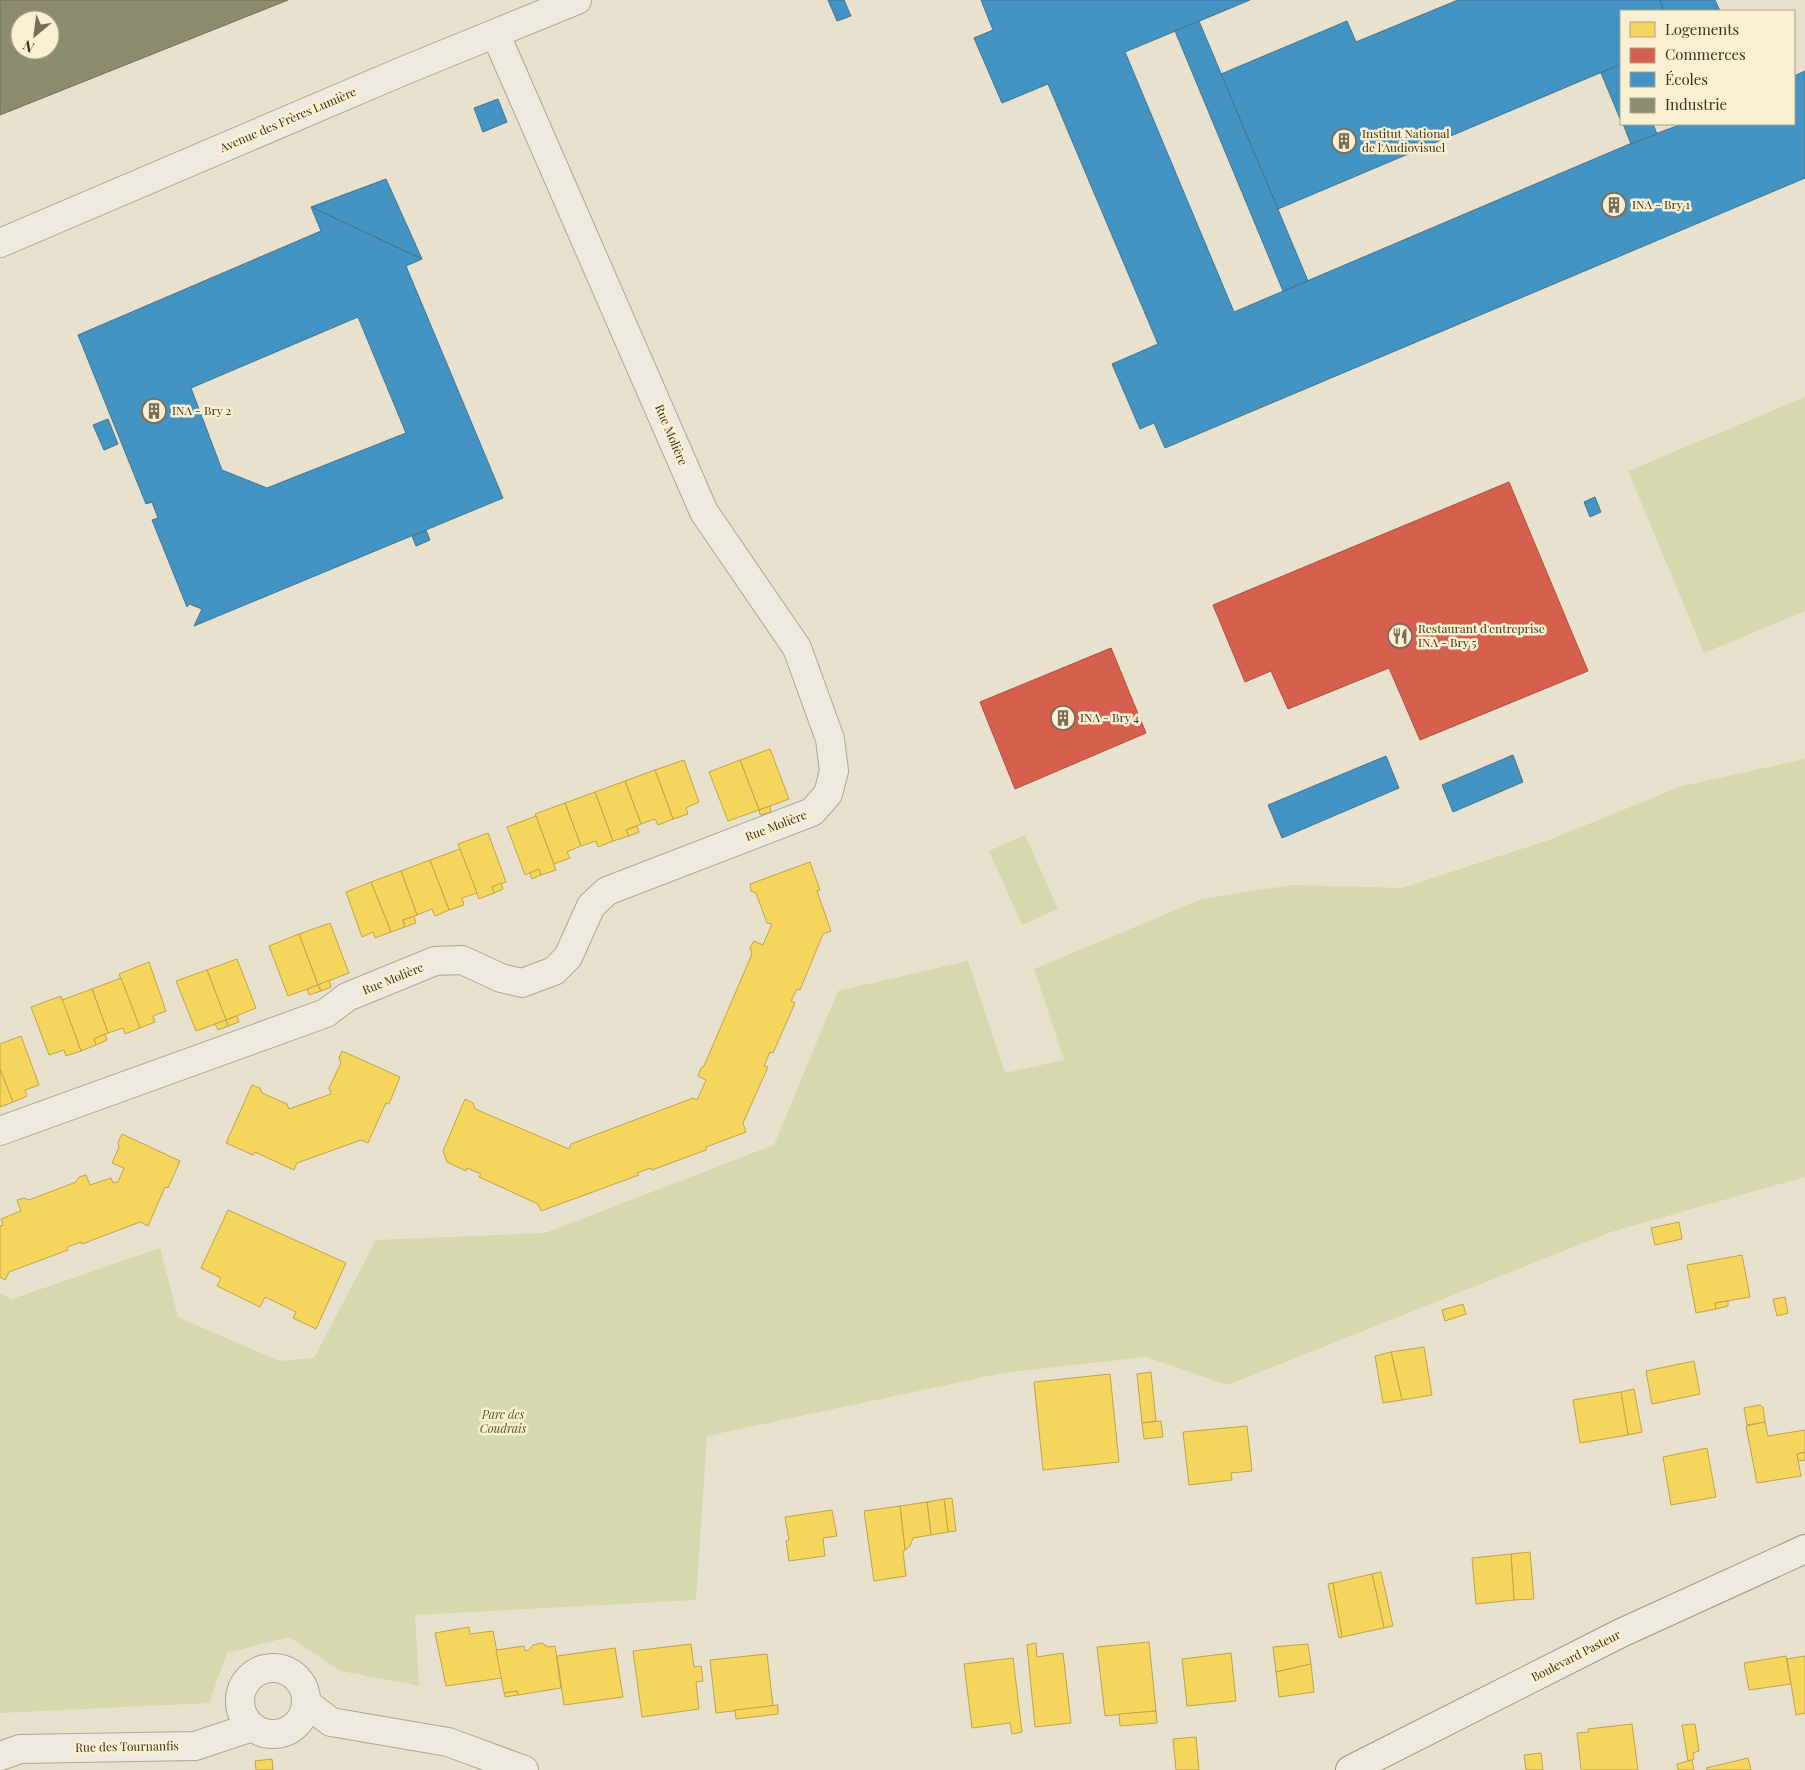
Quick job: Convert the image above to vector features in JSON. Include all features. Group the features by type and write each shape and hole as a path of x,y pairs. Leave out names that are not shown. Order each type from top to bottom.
{"street":[{"name":"Avenue des Frères Lumière","path":"0,243 403,71 577,0"},
{"name":"Rue Molière","path":"0,1131 326,1012 347,998 436,961 462,960 502,978 522,982 554,971 568,958 591,906 607,891 812,812 828,794 834,771 830,738 797,648 704,512 496,34"},
{"name":"Boulevard Pasteur","path":"1350,1770 1621,1634 1805,1549"},
{"path":"277,1668 288,1672 299,1682 305,1694 306,1703 303,1715 296,1726 281,1733 265,1734 252,1727 242,1715 240,1694 244,1684 252,1675 262,1670 277,1668"},
{"path":"306,1703 331,1722 448,1742 524,1770"},
{"name":"Rue des Tournanfis","path":"0,1756 20,1749 194,1746 252,1727"}],"green space":[{"path":"1805,397 1805,611 1704,653 1628,471"},
{"name":"Parc des Coudrais","path":"1805,759 1805,1177 1611,1232 1228,1385 1146,1357 1003,1373 707,1436 696,1600 415,1615 419,1686 341,1671 289,1637 227,1653 209,1703 0,1713 0,1293 12,1299 160,1248 178,1317 279,1361 314,1358 376,1240 545,1233 774,1145 838,991 968,961 1005,1073 1064,1060 1034,969 1202,899 1292,885 1402,888 1549,840 1682,786"},
{"path":"1025,835 1058,909 1022,925 989,851"}],"building: Logements":[{"path":"770,749 789,799 759,810 740,760"},
{"path":"684,760 699,802 686,808 688,814 673,819 655,770"},
{"path":"740,760 759,810 728,821 709,772"},
{"path":"655,770 673,819 658,825 655,819 641,824 625,781"},
{"path":"625,781 641,824 626,830 629,836 613,841 595,792"},
{"path":"595,792 613,841 598,847 596,841 581,846 565,803"},
{"path":"565,803 581,846 567,852 570,858 554,864 535,814"},
{"path":"770,806 771,812 760,815 759,810"},
{"path":"536,816 556,870 541,875 539,869 525,875 507,827"},
{"path":"637,826 639,832 629,836 626,830"},
{"path":"488,833 506,882 492,887 494,893 479,899 458,844"},
{"path":"460,849 477,893 462,898 464,905 449,910 430,860"},
{"path":"430,860 449,910 435,916 432,909 417,915 401,871"},
{"path":"810,862 820,890 817,891 831,931 823,934 800,990 797,989 791,1001 795,1003 773,1053 770,1052 764,1066 768,1067 743,1123 746,1132 706,1147 706,1150 652,1170 651,1168 637,1173 639,1175 541,1211 538,1204 479,1177 481,1174 467,1168 466,1171 447,1162 443,1151 465,1099 473,1103 475,1109 569,1149 571,1144 693,1098 697,1100 706,1080 698,1076 752,954 750,948 754,941 763,945 772,924 767,923 756,893 751,891 750,884"},
{"path":"539,869 541,875 532,879 530,873"},
{"path":"401,871 417,915 403,920 405,927 391,932 371,882"},
{"path":"371,882 391,932 375,938 373,932 362,937 346,892"},
{"path":"501,883 503,889 494,893 492,887"},
{"path":"414,916 416,923 405,927 403,920"},
{"path":"330,923 349,973 318,985 299,934"},
{"path":"299,934 318,985 288,996 269,946"},
{"path":"237,959 256,1008 226,1020 207,970"},
{"path":"149,962 166,1011 153,1016 155,1022 140,1028 119,974"},
{"path":"207,970 226,1020 196,1031 176,981"},
{"path":"121,978 140,1028 125,1034 123,1028 108,1033 92,989"},
{"path":"329,980 331,987 321,991 318,985"},
{"path":"318,985 321,991 309,995 307,989"},
{"path":"92,989 108,1033 94,1039 96,1045 81,1051 62,1000"},
{"path":"61,996 81,1051 66,1056 64,1050 49,1055 31,1007"},
{"path":"237,1016 239,1022 228,1026 226,1020"},
{"path":"226,1020 228,1026 218,1030 215,1024"},
{"path":"105,1034 107,1040 96,1045 94,1039"},
{"path":"21,1036 39,1085 25,1090 27,1096 13,1102 0,1069 0,1044"},
{"path":"342,1051 400,1077 389,1104 386,1103 368,1143 361,1140 297,1163 294,1170 255,1152 253,1155 226,1143 252,1085 260,1088 262,1093 287,1104 289,1109 331,1094 329,1088 341,1063 339,1058"},
{"path":"0,1069 13,1102 0,1107"},
{"path":"122,1134 180,1161 168,1188 165,1187 148,1226 140,1222 82,1244 81,1242 67,1247 68,1250 9,1272 5,1280 0,1277 0,1226 3,1225 1,1219 21,1211 17,1200 24,1198 29,1200 76,1182 79,1177 86,1175 90,1185 111,1178 113,1183 118,1182 124,1168 112,1163"},
{"path":"228,1210 346,1263 316,1329 293,1318 296,1312 265,1297 260,1307 217,1286 221,1278 201,1268"},
{"path":"1679,1222 1682,1239 1655,1245 1651,1228"},
{"path":"1742,1255 1750,1297 1715,1303 1716,1309 1696,1313 1687,1265"},
{"path":"1785,1297 1788,1313 1777,1316 1773,1299"},
{"path":"1728,1301 1728,1306 1716,1309 1715,1303"},
{"path":"1463,1304 1466,1314 1445,1321 1442,1310"},
{"path":"1424,1347 1432,1395 1402,1400 1391,1352"},
{"path":"1391,1352 1402,1400 1383,1403 1375,1356"},
{"path":"1694,1361 1700,1394 1652,1404 1646,1371"},
{"path":"1151,1372 1156,1421 1142,1423 1137,1374"},
{"path":"1110,1374 1119,1462 1043,1470 1034,1382"},
{"path":"1634,1389 1642,1432 1628,1435 1621,1392"},
{"path":"1621,1392 1628,1435 1580,1443 1573,1400"},
{"path":"1759,1405 1763,1407 1765,1422 1747,1425 1744,1408"},
{"path":"1161,1421 1163,1437 1144,1439 1142,1423"},
{"path":"1765,1422 1768,1436 1805,1430 1805,1452 1797,1454 1801,1476 1757,1483 1746,1426"},
{"path":"1247,1426 1252,1471 1231,1473 1232,1480 1189,1485 1183,1432"},
{"path":"1707,1448 1716,1497 1671,1505 1663,1457"},
{"path":"1805,1452 1805,1460 1798,1461 1797,1454"},
{"path":"952,1498 956,1531 948,1532 944,1499"},
{"path":"944,1499 948,1532 931,1535 927,1502"},
{"path":"927,1502 931,1535 913,1538 910,1546 905,1550 900,1506"},
{"path":"900,1506 906,1576 874,1581 864,1511"},
{"path":"832,1510 837,1536 823,1538 825,1556 789,1561 786,1541 789,1540 785,1517"},
{"path":"1530,1552 1534,1599 1514,1600 1511,1554"},
{"path":"1511,1554 1514,1600 1476,1604 1472,1558"},
{"path":"1381,1572 1393,1626 1384,1628 1372,1574"},
{"path":"1372,1574 1384,1628 1342,1637 1333,1583"},
{"path":"1333,1583 1342,1637 1339,1638 1328,1584"},
{"path":"469,1627 470,1634 493,1631 502,1678 446,1686 435,1633"},
{"path":"1149,1642 1156,1711 1105,1716 1097,1647"},
{"path":"542,1643 548,1647 555,1646 561,1688 518,1695 517,1691 504,1693 496,1650 524,1646 525,1651 529,1650 533,1645"},
{"path":"1036,1643 1037,1657 1063,1653 1071,1723 1035,1727 1027,1645"},
{"path":"691,1644 694,1667 701,1666 703,1681 696,1682 699,1709 642,1717 633,1651"},
{"path":"1308,1644 1311,1664 1276,1672 1273,1647"},
{"path":"615,1648 623,1697 564,1705 557,1656"},
{"path":"1231,1653 1236,1701 1187,1706 1182,1659"},
{"path":"767,1654 773,1706 716,1713 710,1660"},
{"path":"1786,1656 1791,1684 1749,1690 1744,1663"},
{"path":"1805,1656 1805,1713 1796,1715 1787,1659"},
{"path":"1013,1658 1022,1732 1012,1734 1010,1723 972,1728 964,1664"},
{"path":"1311,1664 1314,1692 1279,1697 1276,1672"},
{"path":"517,1691 518,1695 505,1697 504,1693"},
{"path":"778,1705 778,1714 736,1719 735,1710"},
{"path":"1156,1711 1157,1723 1120,1726 1119,1714"},
{"path":"1632,1724 1638,1770 1581,1770 1577,1733 1589,1732 1588,1729"},
{"path":"1695,1724 1699,1751 1693,1753 1694,1759 1688,1761 1682,1725"},
{"path":"1196,1737 1199,1770 1176,1770 1173,1739"},
{"path":"1541,1753 1543,1770 1526,1770 1524,1755"},
{"path":"1748,1758 1751,1770 1707,1770 1706,1768"},
{"path":"272,1759 273,1770 256,1770 255,1761"},
{"path":"1692,1760 1694,1770 1678,1770 1677,1764"}],"building: Commerces":[{"name":"Restaurant d'entreprise INA - Bry 5","path":"1509,482 1588,671 1420,740 1389,668 1288,709 1271,671 1245,682 1213,605"},
{"name":"INA - Bry 4","path":"1111,648 1146,733 1015,789 980,702"}],"building: Écoles":[{"path":"828,0 844,0 851,16 837,21"},
{"name":"INA - Bry 1","path":"981,0 1250,0 1125,52 1234,312 1639,140 1679,125 1795,125 1795,76 1805,71 1805,178 1165,448 1154,423 1140,429 1112,364 1158,344 1048,84 1002,103 974,38 993,30"},
{"name":"Institut National de l'Audiovisuel","path":"1458,0 1660,0 1664,10 1620,10 1620,64 1278,209 1221,74 1347,21 1356,42"},
{"path":"1660,0 1715,0 1720,10 1664,10"},
{"path":"1199,21 1308,281 1283,291 1175,31"},
{"path":"1620,64 1620,119 1601,73"},
{"path":"498,99 507,122 483,132 474,108"},
{"path":"1623,125 1653,125 1657,134 1631,144"},
{"path":"386,179 422,259 311,207"},
{"name":"INA - Bry 2","path":"311,207 422,259 406,266 503,498 194,626 202,609 189,604 187,607 152,520 158,518 152,502 146,504 78,335 321,231","holes":["358,317 406,433 267,488 222,470 191,388"]},
{"path":"108,419 118,444 104,450 93,425"},
{"path":"1595,497 1601,512 1590,517 1584,502"},
{"path":"426,530 430,540 416,546 412,536"},
{"path":"1513,755 1523,782 1453,812 1442,785"},
{"path":"1386,756 1399,788 1282,838 1268,805"}],"building: Industrie":[{"path":"0,0 288,0 0,115"}],"place":[{"name":"Institut National de l'Audiovisuel","path":"1344,141"},
{"name":"INA - Bry 1","path":"1614,205"},
{"name":"INA - Bry 2","path":"154,411"},
{"name":"Restaurant d'entreprise INA - Bry 5","path":"1400,636"},
{"name":"INA - Bry 4","path":"1063,718"}]}
